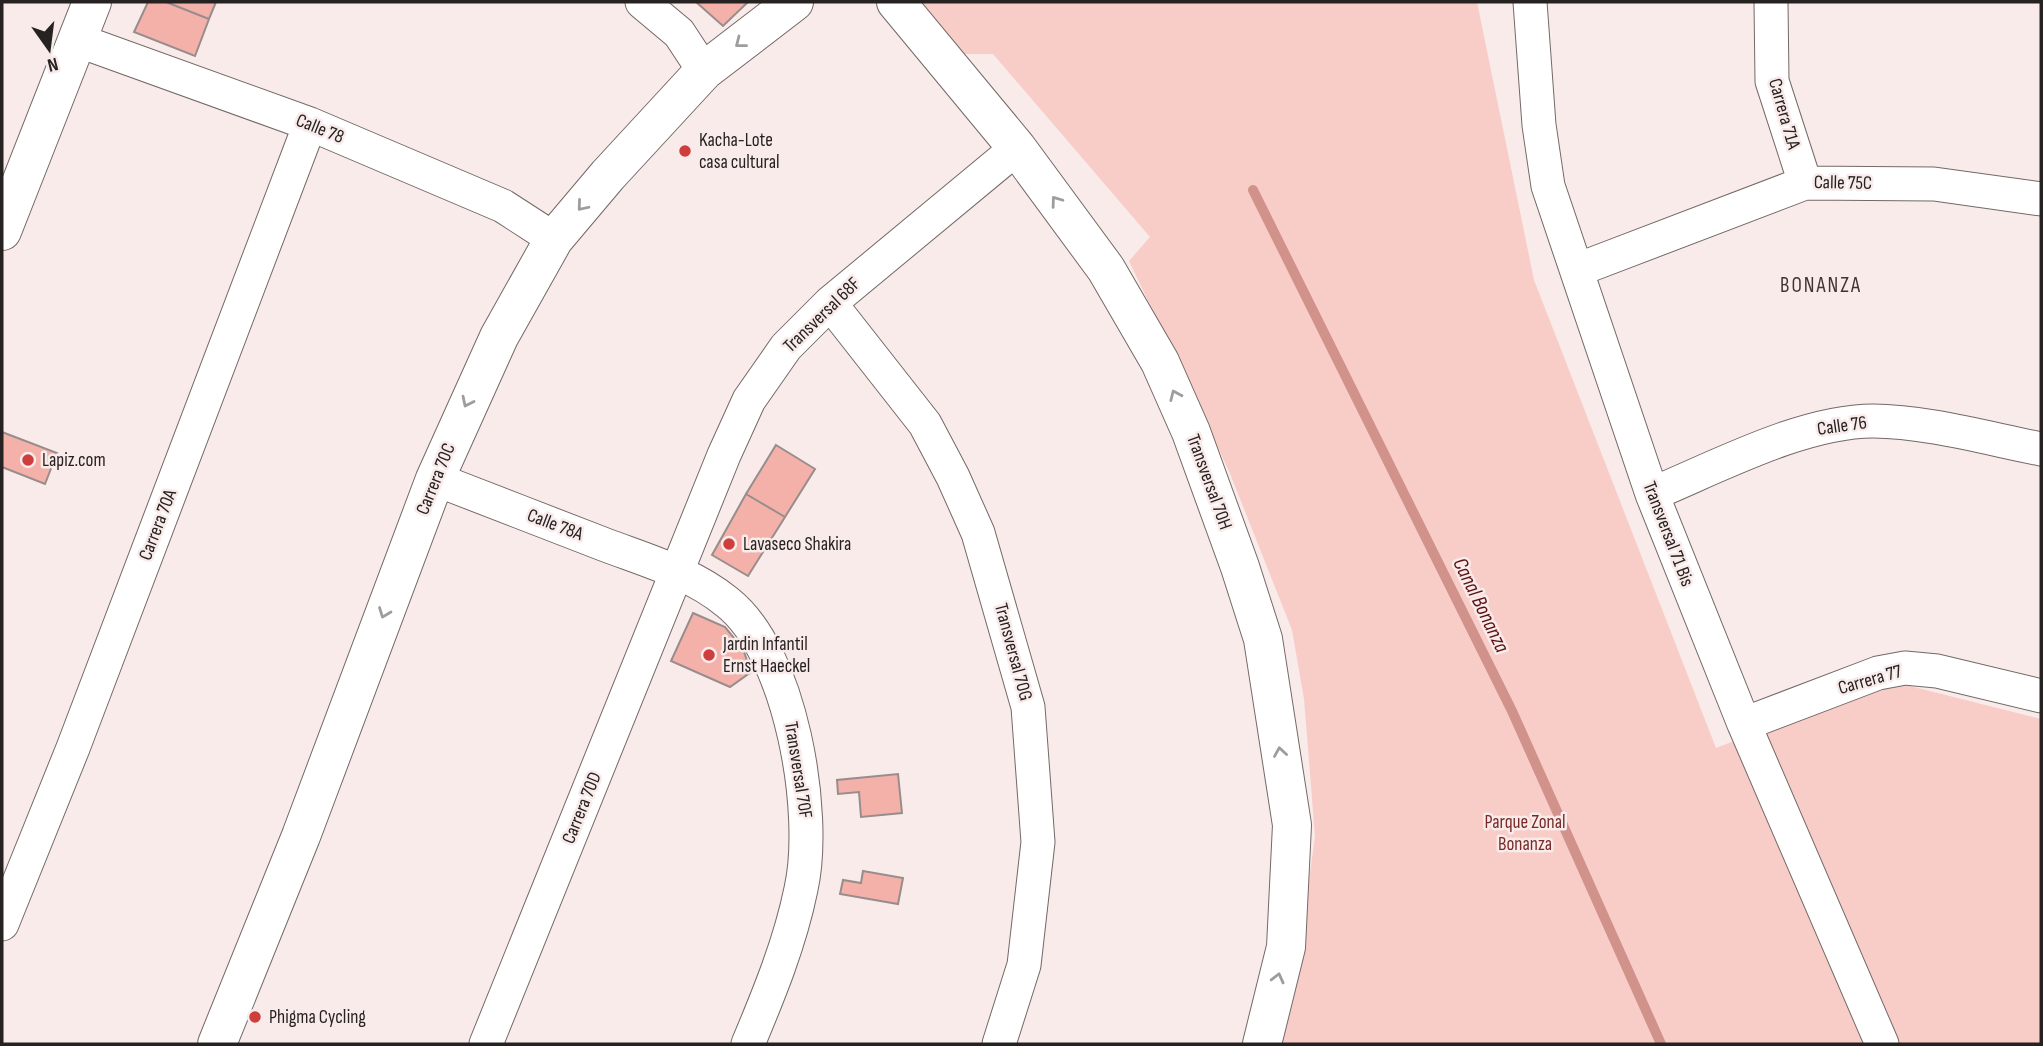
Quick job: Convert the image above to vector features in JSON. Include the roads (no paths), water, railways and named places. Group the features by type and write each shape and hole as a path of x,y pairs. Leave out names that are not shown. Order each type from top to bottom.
{"street":[{"path":"2,231 92,2"},
{"path":"642,2 679,33 704,71"},
{"name":"Carrera 70C","path":"217,1044 306,823 435,479 499,337 554,239 608,175 704,71 794,2"},
{"name":"Transversal 70H","path":"896,2 1017,148 1106,269 1160,362 1191,432 1262,639 1292,825 1286,947 1262,1044"},
{"name":"Transversal 71 Bis","path":"1530,2 1538,112 1548,187 1652,494 1744,724 1882,1044"},
{"name":"Carrera 71A","path":"1771,2 1772,81 1805,183"},
{"name":"Calle 78","path":"77,40 310,124 503,206 554,239"},
{"name":"Carrera 70A","path":"2,924 73,748 310,124"},
{"name":"Transversal 68F","path":"676,571 749,400 786,347 830,303 1017,148"},
{"name":"Calle 75C","path":"1577,270 1805,183 1934,184 2041,199"},
{"name":"Transversal 70G","path":"830,303 925,424 953,477 978,533 1028,707 1038,842 1024,965 999,1044"},
{"name":"Calle 76","path":"1652,494 1810,430 1873,421 1951,431 2041,449"},
{"name":"Calle 78A","path":"435,479 676,571"},
{"name":"Transversal 70F","path":"676,571 728,602 760,641 787,701 807,821 802,887 782,962 748,1044"},
{"name":"Carrera 70D","path":"486,1044 676,571"},
{"name":"Carrera 77","path":"1744,724 1878,673 1905,668 1937,671 2041,696"}],"waterway":[{"name":"Canal Bonanza","path":"1253,190 1512,711 1661,1044"}],"place":[{"name":"Kacha-Lote casa cultural","path":"685,151"},
{"name":"Lapiz.com","path":"28,460"},
{"name":"Lavaseco Shakira","path":"729,544"},
{"name":"Jardin Infantil Ernst Haeckel","path":"709,655"},
{"name":"Phigma Cycling","path":"255,1017"}],"district":[{"name":"BONANZA","path":"1821,285"}],"park label":[{"name":"Parque Zonal Bonanza","path":"1525,833"}]}
